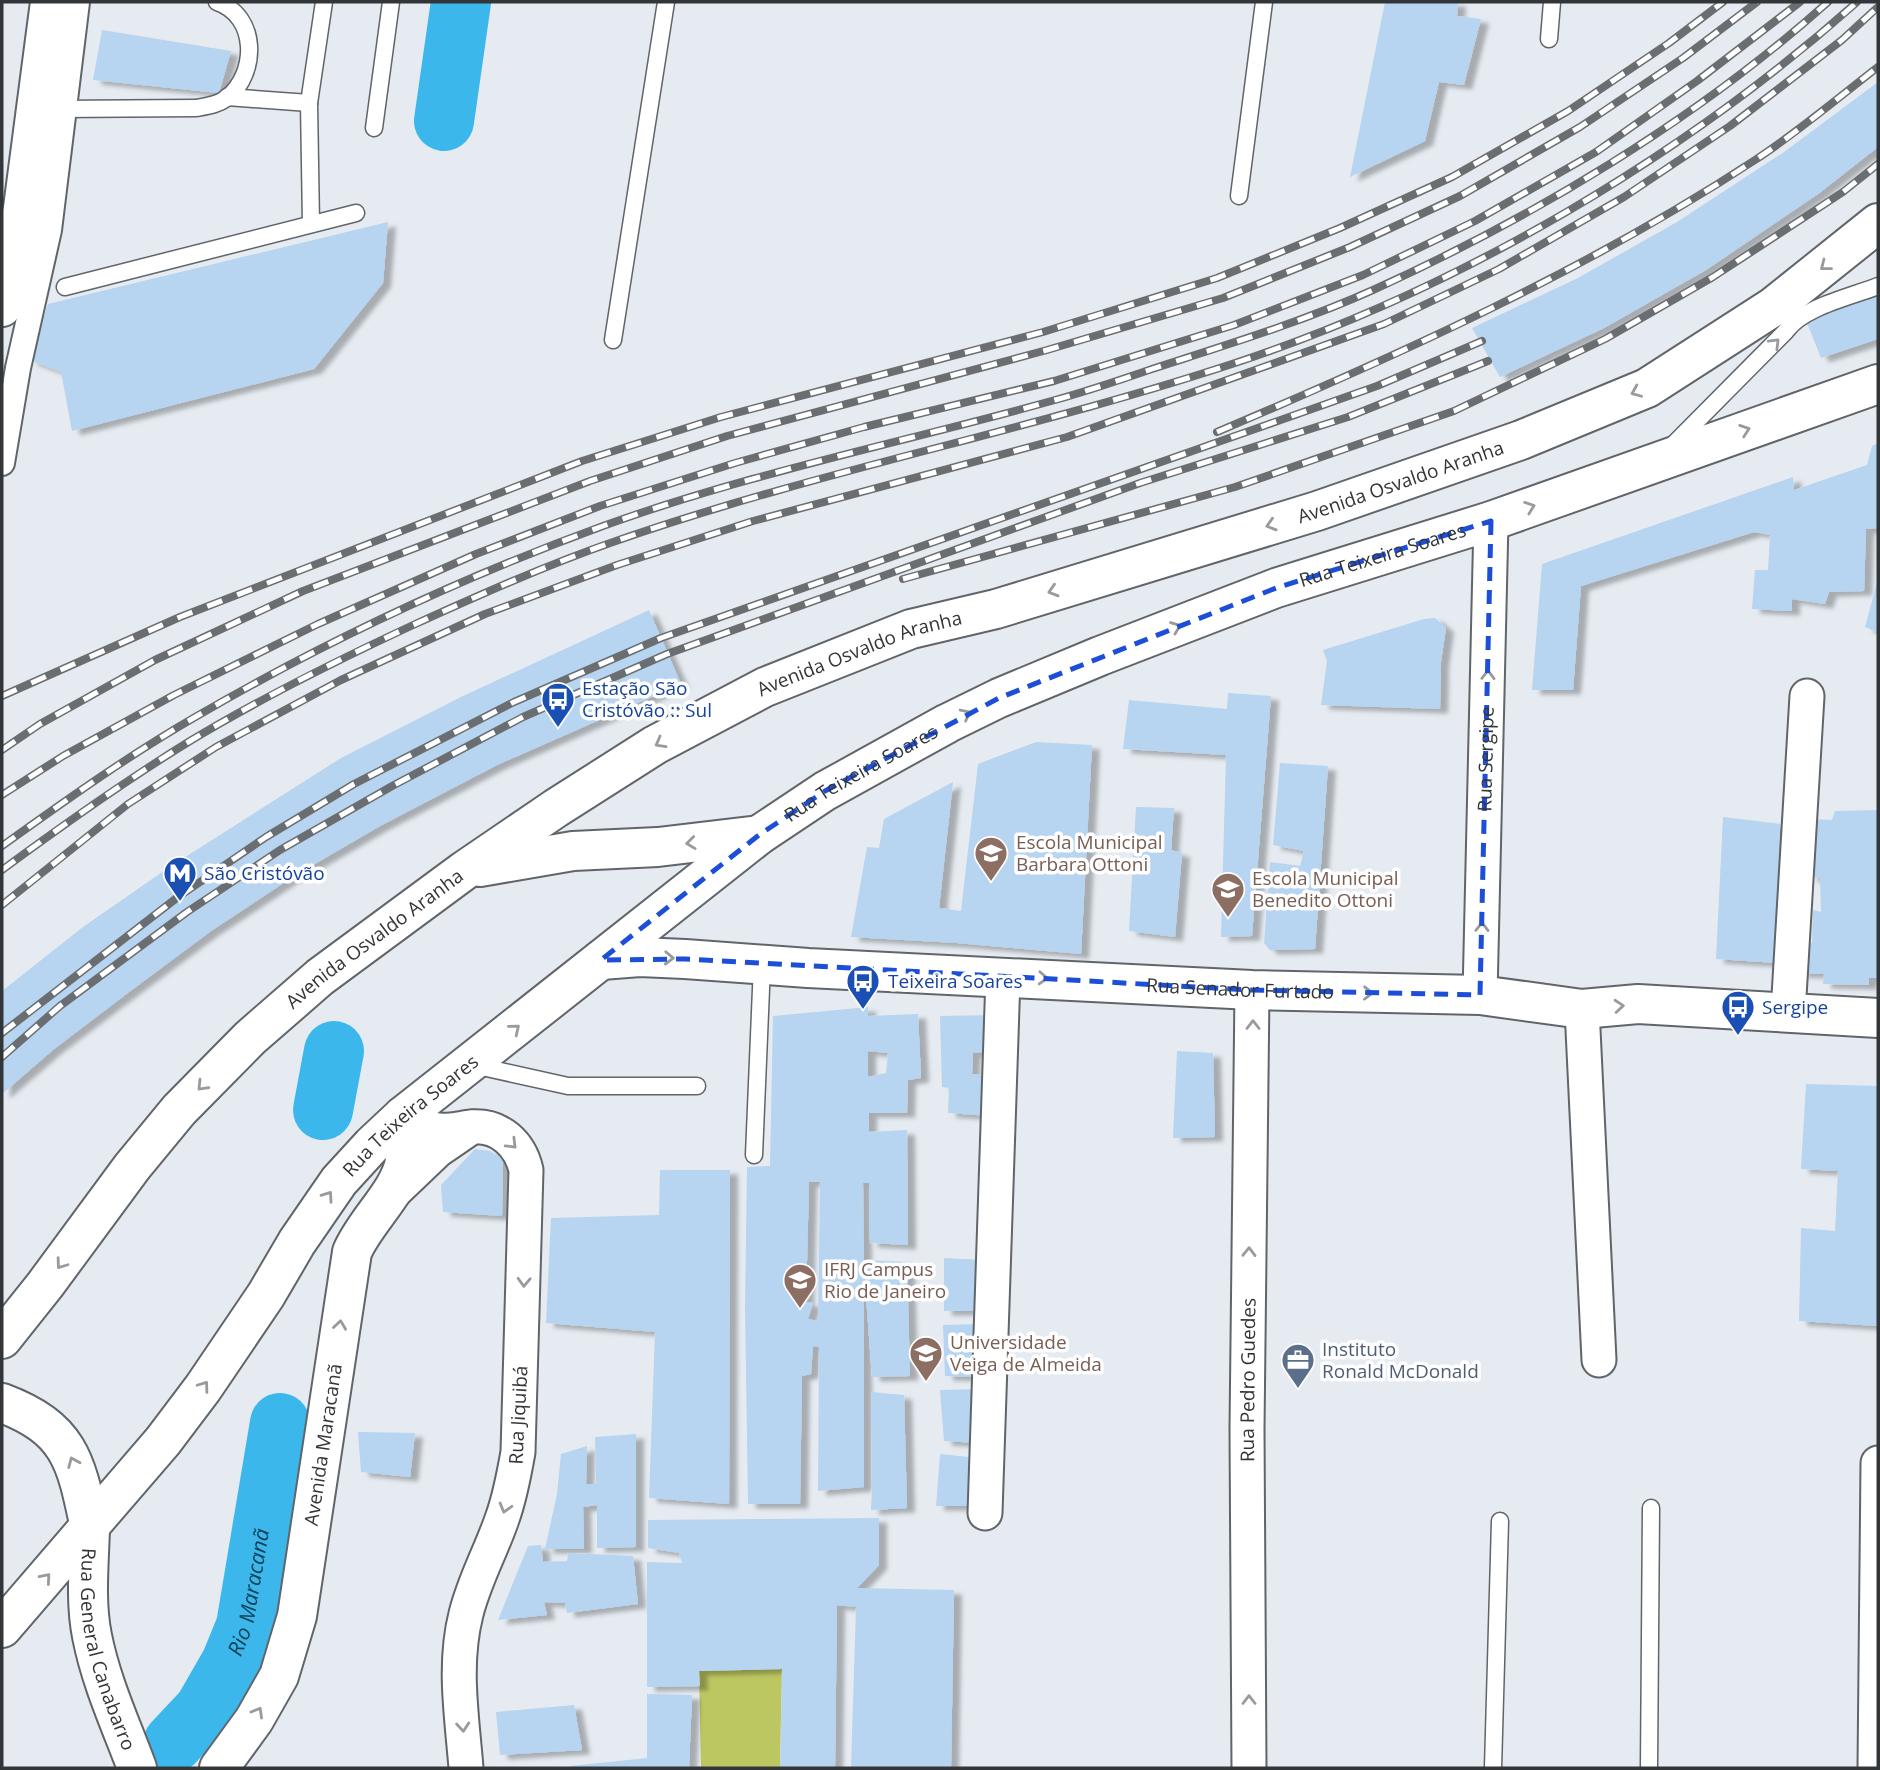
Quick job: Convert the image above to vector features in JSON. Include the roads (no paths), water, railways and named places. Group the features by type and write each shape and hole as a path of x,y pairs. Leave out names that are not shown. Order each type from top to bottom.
{"main road":[{"path":"2,307 23,208 50,109 50,2"},
{"path":"2,245 23,208"},
{"name":"Avenida Osvaldo Aranha","path":"2,1339 46,1285 132,1167 179,1110 250,1038 320,977 465,870 655,745 765,687 911,629 996,609 1317,511 1521,440 1647,388 1773,307 1878,223"},
{"name":"Rua Teixeira Soares","path":"2,1628 133,1479 203,1388 339,1181 372,1145 403,1116 759,835 835,785 948,723 999,698 1100,656 1276,588 1491,521 1878,384"},
{"path":"465,870 573,851 658,847 759,835"},
{"name":"Rua Senador Furtado","path":"601,960 640,957 1252,990 1480,996 1582,1009 1638,1004 1878,1018"},
{"name":"Avenida Maracanã","path":"219,1768 265,1702 279,1676 290,1644 303,1589 352,1252 363,1229 391,1191 405,1163 403,1116"},
{"name":"Rua General Canabarro","path":"2,1403 33,1416 56,1435 70,1453 77,1470 89,1528 92,1634 102,1677 137,1768"}],"street":[{"path":"2,463 18,368 49,230 60,150 50,109 77,2"},
{"name":"Rua Sergipe","path":"1480,996 1491,521"},
{"path":"1788,1013 1807,696"},
{"path":"985,1513 1003,977"},
{"name":"Rua Pedro Guedes","path":"1249,1768 1247,1429 1252,990"},
{"path":"1582,1009 1599,1360"},
{"name":"Rua Jiquibá","path":"403,1116 438,1130 472,1127 495,1130 516,1146 526,1170 527,1213 518,1452 502,1520 473,1591 461,1641 458,1666 466,1768"},
{"path":"379,1207 437,1152 472,1127"},
{"path":"1875,1768 1878,1463"}],"lane":[{"path":"50,109 196,108 214,105 227,97 241,82 249,63 249,42 241,20 226,5 217,2"},
{"path":"311,224 309,103 324,2"},
{"path":"374,128 391,2"},
{"path":"613,340 666,2"},
{"path":"1239,196 1264,2"},
{"path":"1549,39 1552,2"},
{"path":"227,97 309,103"},
{"path":"65,287 356,213"},
{"path":"1658,460 1794,320 1878,286"},
{"path":"754,1155 762,964"},
{"path":"470,1065 568,1086 697,1086"},
{"path":"1649,1768 1651,1508"},
{"path":"1493,1768 1500,1521"}],"waterway":[{"name":"Rio Maracanã","path":"444,121 461,2"},
{"name":"Rio Maracanã","path":"323,1110 334,1051"},
{"name":"Rio Maracanã","path":"173,1743 204,1710 231,1663 246,1626 280,1423"}],"railway":[{"path":"2,696 180,617 582,461 721,417 1043,332 1217,278 1340,228 1452,177 1568,111 1669,43 1723,2"},
{"path":"2,750 40,724 155,660 303,591 590,481 727,436 1047,350 1223,298 1350,247 1460,196 1580,127 1683,58 1757,2"},
{"path":"2,795 63,756 174,695 318,624 476,554 600,506 735,463 864,427 1054,381 1234,325 1363,275 1475,221 1596,152 1697,81 1800,2"},
{"path":"2,846 147,746 246,688 345,636 499,567 603,526 714,490 1092,389 1291,323 1373,290 1493,231 1611,163 1724,87 1828,2"},
{"path":"2,870 142,772 244,710 383,639 536,571 691,516 1163,386 1324,331 1406,295 1487,256 1567,212 1644,164 1790,59 1857,2"},
{"path":"2,905 128,804 216,747 341,680 485,614 617,565 753,521 1067,437 1384,324 1499,269 1624,197 1730,126 1842,40 1878,7"},
{"path":"1217,432 1424,341 1626,238 1771,149 1878,67"},
{"path":"903,579 1235,487 1454,411 1605,339 1713,277 1843,192 1878,164"},
{"path":"2,1033 178,897 266,837 354,784 514,702 661,638 1377,386 1482,341"},
{"path":"2,1057 60,1006 187,912 280,850 394,785 523,717 667,654 1140,483 1348,417 1488,361"}],"place":[{"name":"Estação São Cristóvão :: Sul","path":"558,729"},
{"name":"Escola Municipal Barbara Ottoni","path":"991,883"},
{"name":"São Cristóvão","path":"180,903"},
{"name":"Escola Municipal Benedito Ottoni","path":"1228,919"},
{"name":"Teixeira Soares","path":"863,1011"},
{"name":"Sergipe","path":"1738,1037"},
{"name":"IFRJ Campus Rio de Janeiro","path":"800,1310"},
{"name":"Universidade Veiga de Almeida","path":"926,1383"},
{"name":"Instituto Ronald McDonald","path":"1298,1390"}]}
